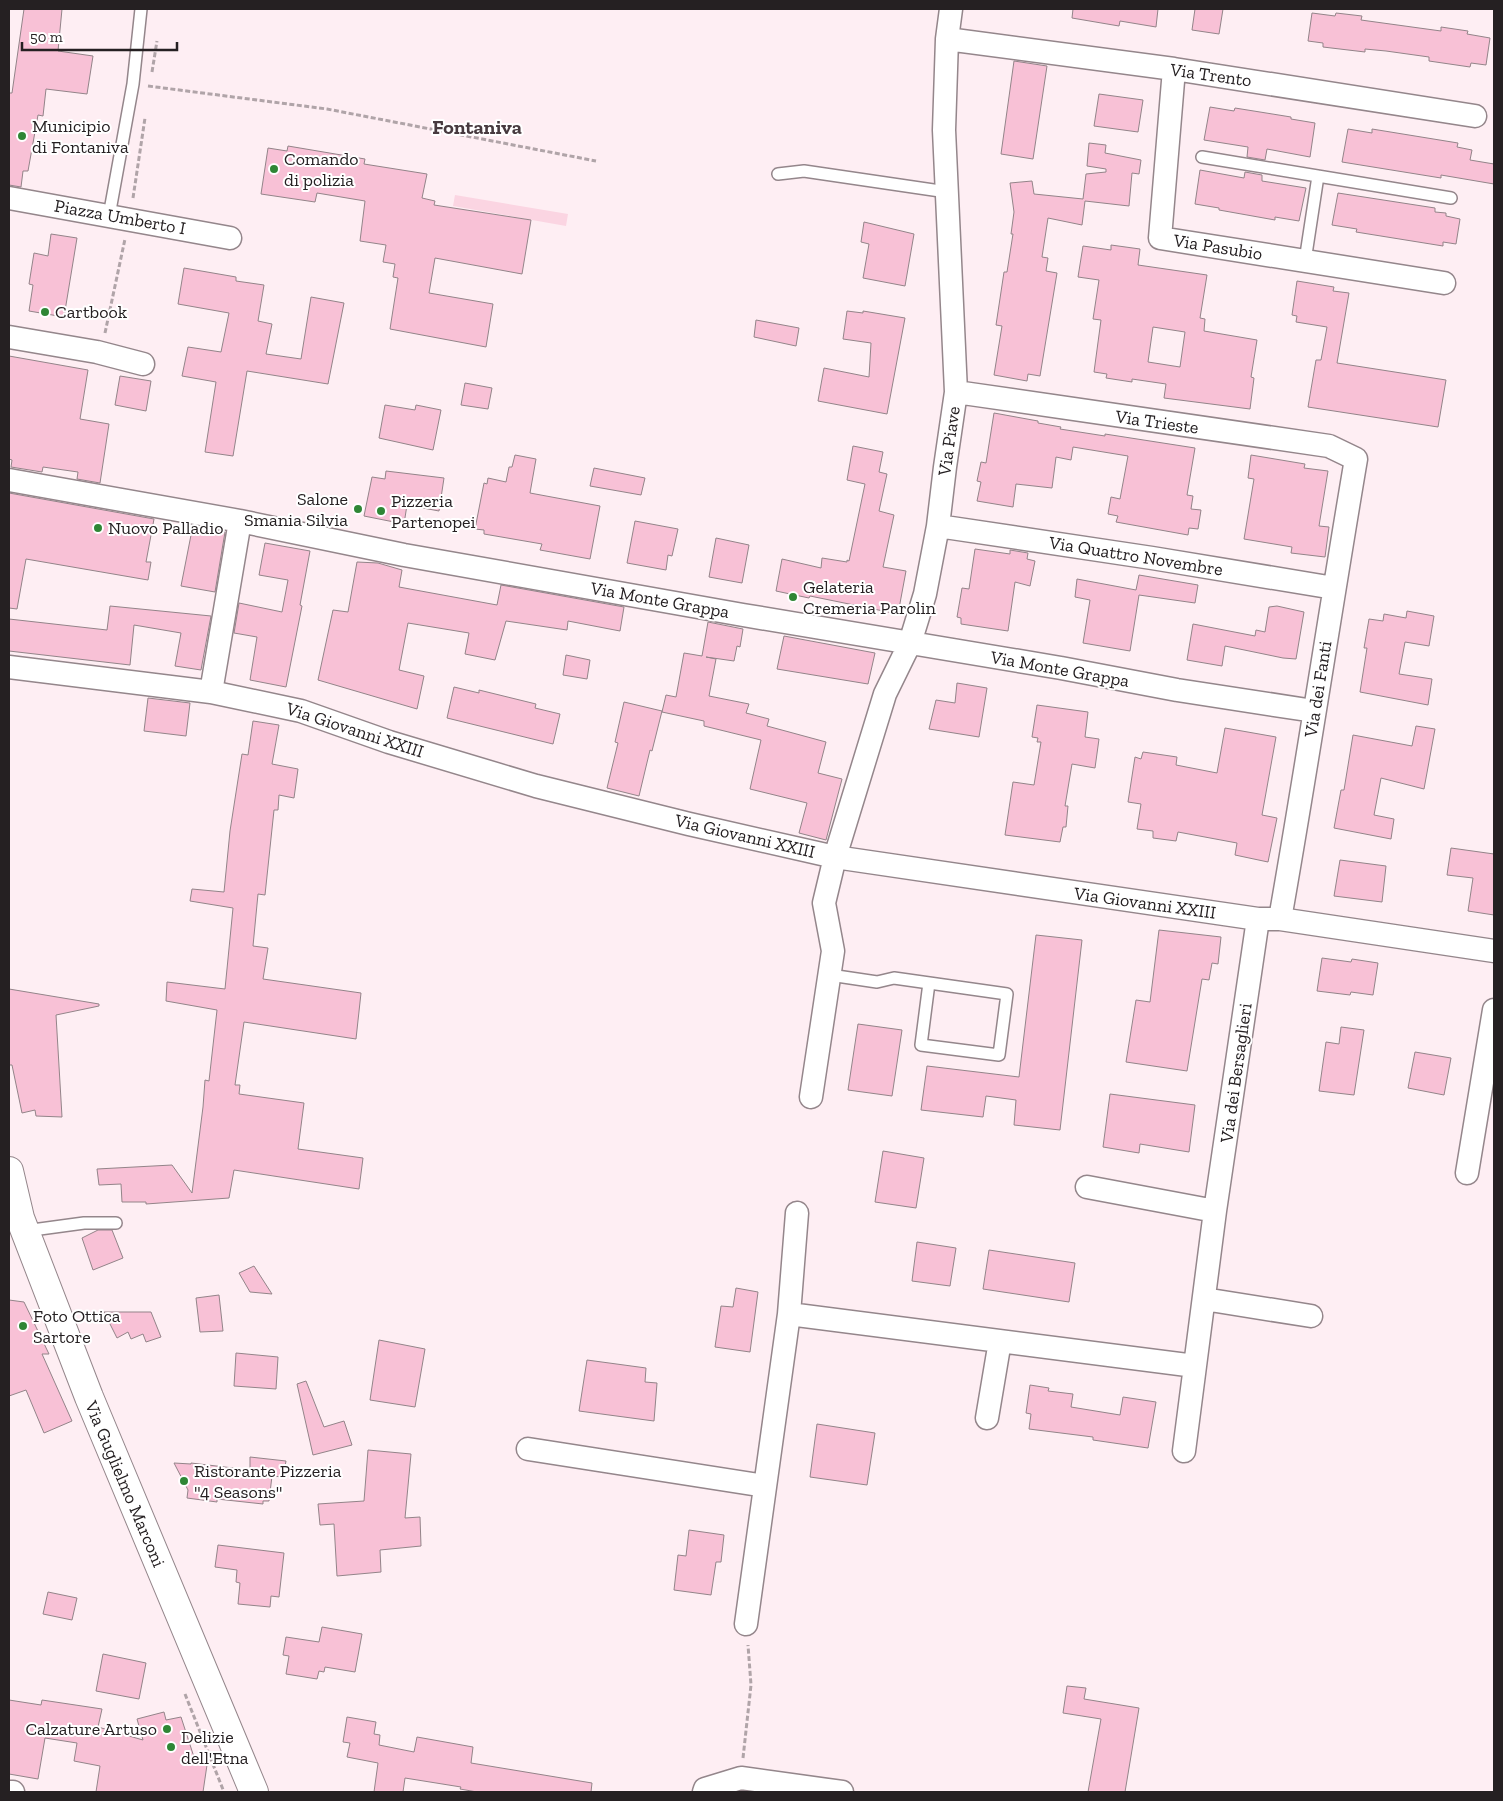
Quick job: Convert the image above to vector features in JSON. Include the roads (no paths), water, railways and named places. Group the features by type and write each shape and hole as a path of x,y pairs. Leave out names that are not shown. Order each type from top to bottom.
{"street":[{"name":"Via Piave","path":"811,1097 834,951 824,903 835,857 884,694 910,643 925,594 938,526 944,466 956,392 944,130 947,39 951,9"},
{"name":"Via Trento","path":"947,39 1174,69 1475,116"},
{"name":"Via Pasubio","path":"1174,69 1160,238 1444,283"},
{"name":"Piazza Umberto I","path":"9,198 230,238"},
{"path":"9,337 97,352 143,364"},
{"name":"Via Trieste","path":"956,392 1329,446 1356,459"},
{"name":"Via dei Fanti","path":"1280,919 1304,788 1314,711 1356,459"},
{"name":"Via Monte Grappa","path":"9,480 240,521 404,555 1061,668 1177,690 1314,711"},
{"path":"211,692 240,521"},
{"name":"Via Quattro Novembre","path":"938,526 1334,588"},
{"name":"Via Giovanni XXIII","path":"9,667 211,692 301,711 389,742 536,786 689,824 835,857 1258,919 1280,919 1494,951"},
{"name":"Via dei Bersaglieri","path":"1184,1451 1214,1219 1258,919"},
{"path":"1467,1173 1494,1010"},
{"name":"Via Guglielmo Marconi","path":"9,1171 20,1218 89,1397 254,1792"},
{"path":"1087,1187 1214,1219"},
{"path":"746,1624 789,1314 797,1213"},
{"path":"1204,1299 1311,1316"},
{"path":"789,1314 1195,1366"},
{"path":"987,1418 1000,1341"},
{"path":"528,1449 765,1486"},
{"path":"704,1792 705,1789 741,1778 842,1792"}],"lane":[{"path":"110,216 133,84 141,9"},
{"path":"1202,157 1451,198"},
{"path":"778,174 804,171 947,192"},
{"path":"1305,261 1318,176"},
{"path":"830,976 877,982 894,978 1007,994 999,1055 921,1045 929,983"},
{"path":"25,1231 84,1223 116,1223"}],"place":[{"name":"Municipio di Fontaniva","path":"22,136"},
{"name":"Comando di polizia","path":"274,169"},
{"name":"Cartbook","path":"45,312"},
{"name":"Salone Smania Silvia","path":"358,509"},
{"name":"Pizzeria Partenopei","path":"381,511"},
{"name":"Nuovo Palladio","path":"98,528"},
{"name":"Gelateria Cremeria Parolin","path":"793,597"},
{"name":"Foto Ottica Sartore","path":"23,1326"},
{"name":"Ristorante Pizzeria \"4 Seasons\"","path":"184,1481"},
{"name":"Calzature Artuso","path":"167,1729"},
{"name":"Delizie dell'Etna","path":"171,1747"}],"district":[{"name":"Fontaniva","path":"477,127"}]}
